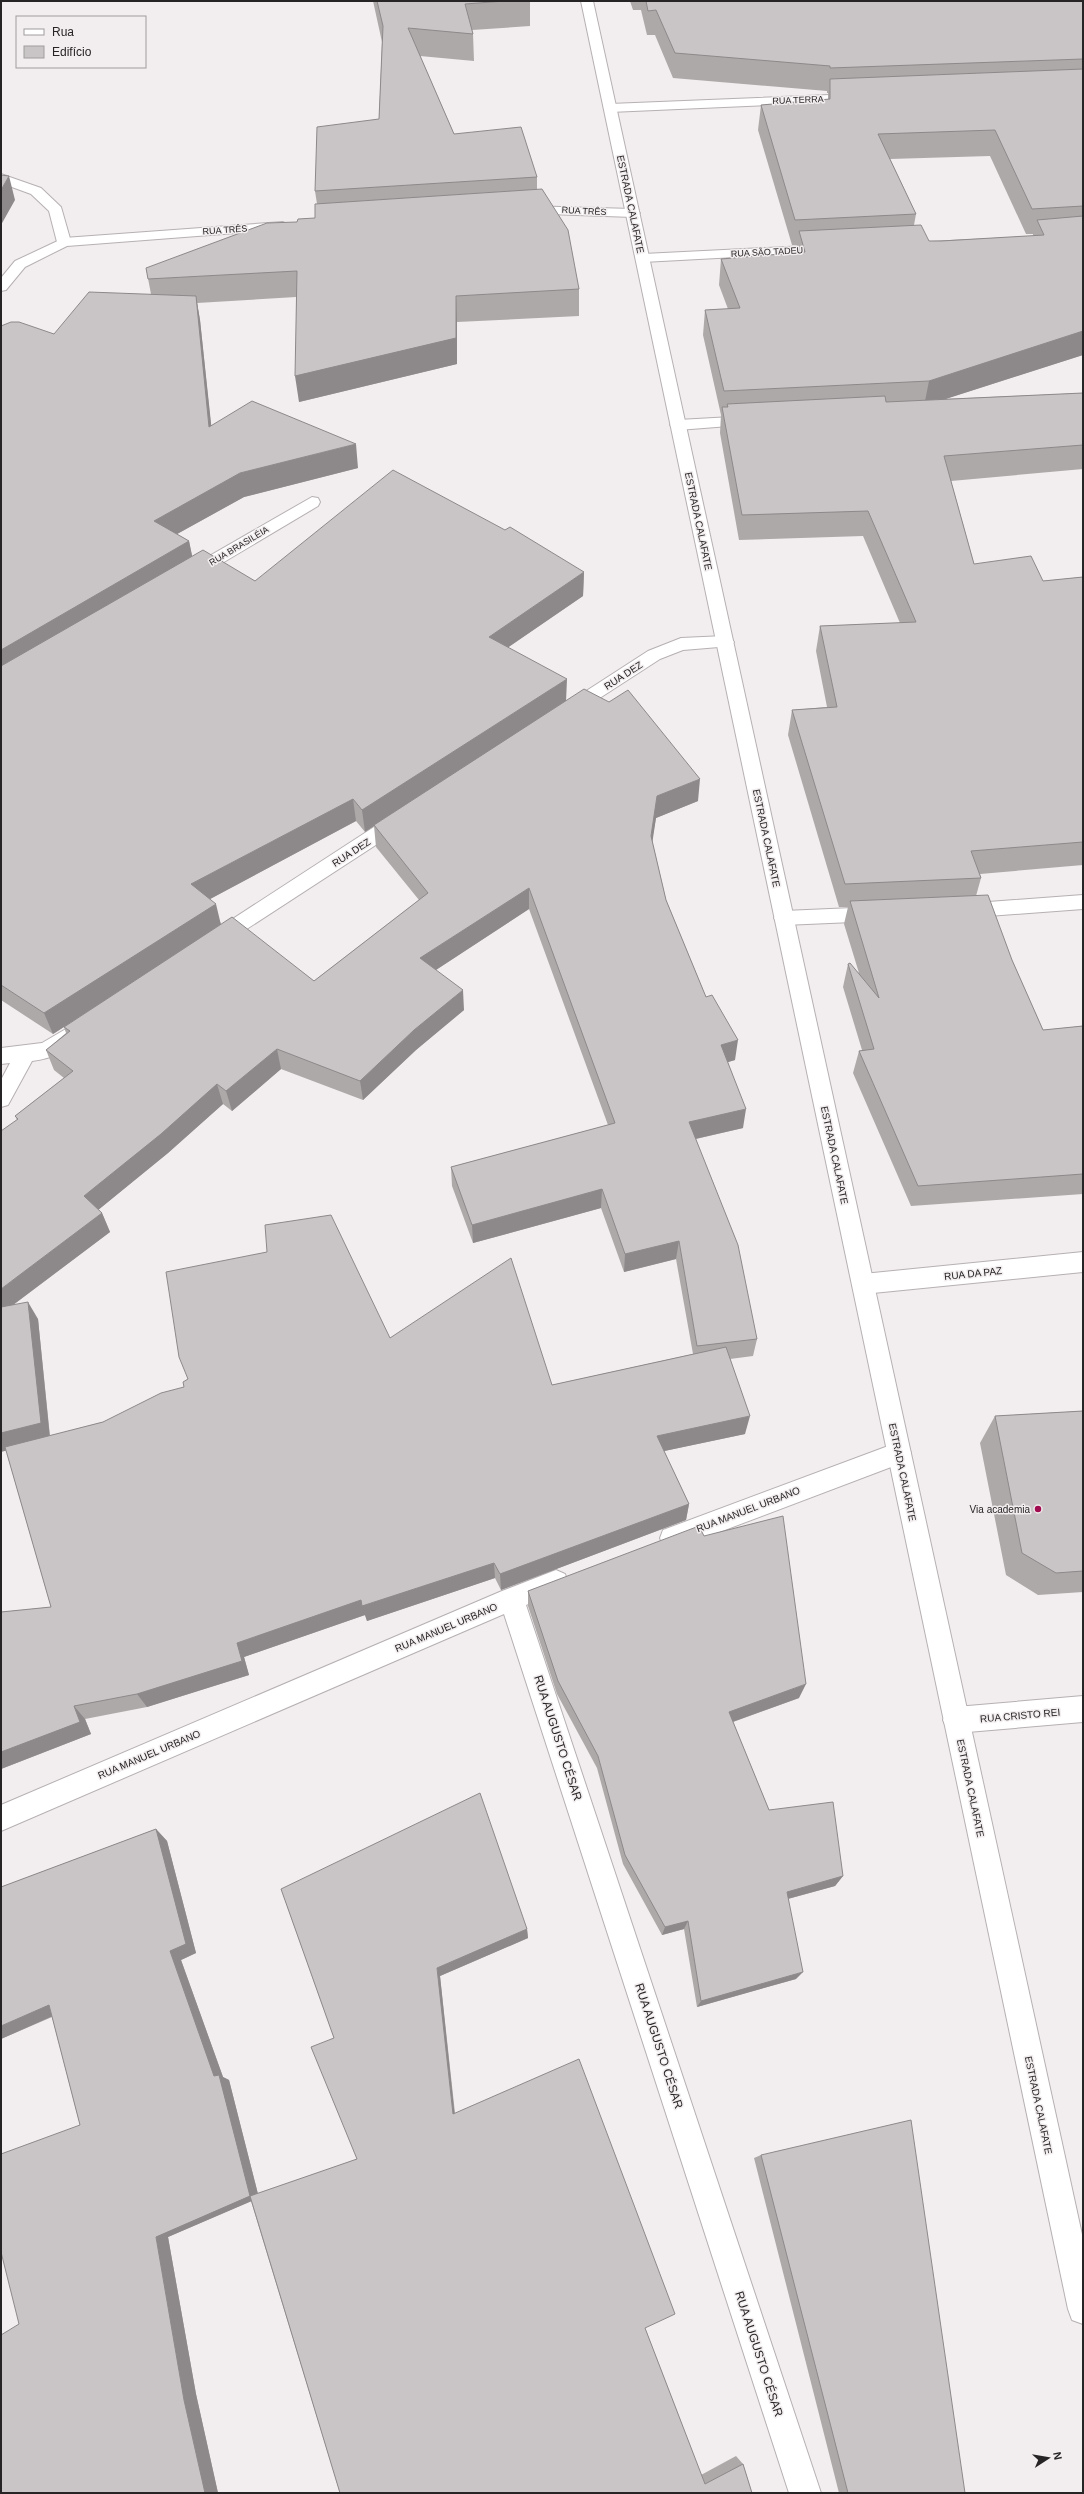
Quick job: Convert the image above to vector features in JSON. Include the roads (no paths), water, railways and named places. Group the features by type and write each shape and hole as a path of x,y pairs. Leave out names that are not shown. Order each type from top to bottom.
{"street":[{"name":"ESTRADA CALAFATE","path":"587,1 1083,2308"},
{"name":"RUA TERRA","path":"610,108 870,97"},
{"path":"1,178 36,191 56,210 64,242"},
{"name":"RUA TRÊS","path":"512,211 549,209 633,213"},
{"name":"RUA TRÊS","path":"1,287 20,264 64,242 300,225"},
{"name":"RUA SÃO TADEU","path":"642,258 839,249"},
{"path":"678,425 765,421"},
{"name":"RUA BRASILÉIA","path":"178,581 312,502"},
{"name":"RUA DEZ","path":"554,720 654,655 681,644 725,642"},
{"name":"RUA DEZ","path":"200,950 413,811"},
{"path":"944,911 1083,902"},
{"path":"784,918 896,914"},
{"path":"1,1056 46,1050 86,1024"},
{"path":"1,1099 26,1053"},
{"name":"RUA DA PAZ","path":"863,1284 1083,1262"},
{"name":"RUA MANUEL URBANO","path":"653,1545 899,1453"},
{"name":"RUA MANUEL URBANO","path":"1,1818 511,1599 578,1574"},
{"name":"RUA AUGUSTO CÉSAR","path":"511,1599 805,2493"},
{"name":"RUA CRISTO REI","path":"956,1720 1083,1709"}],"place":[{"name":"Via academia","path":"1038,1509"}]}
